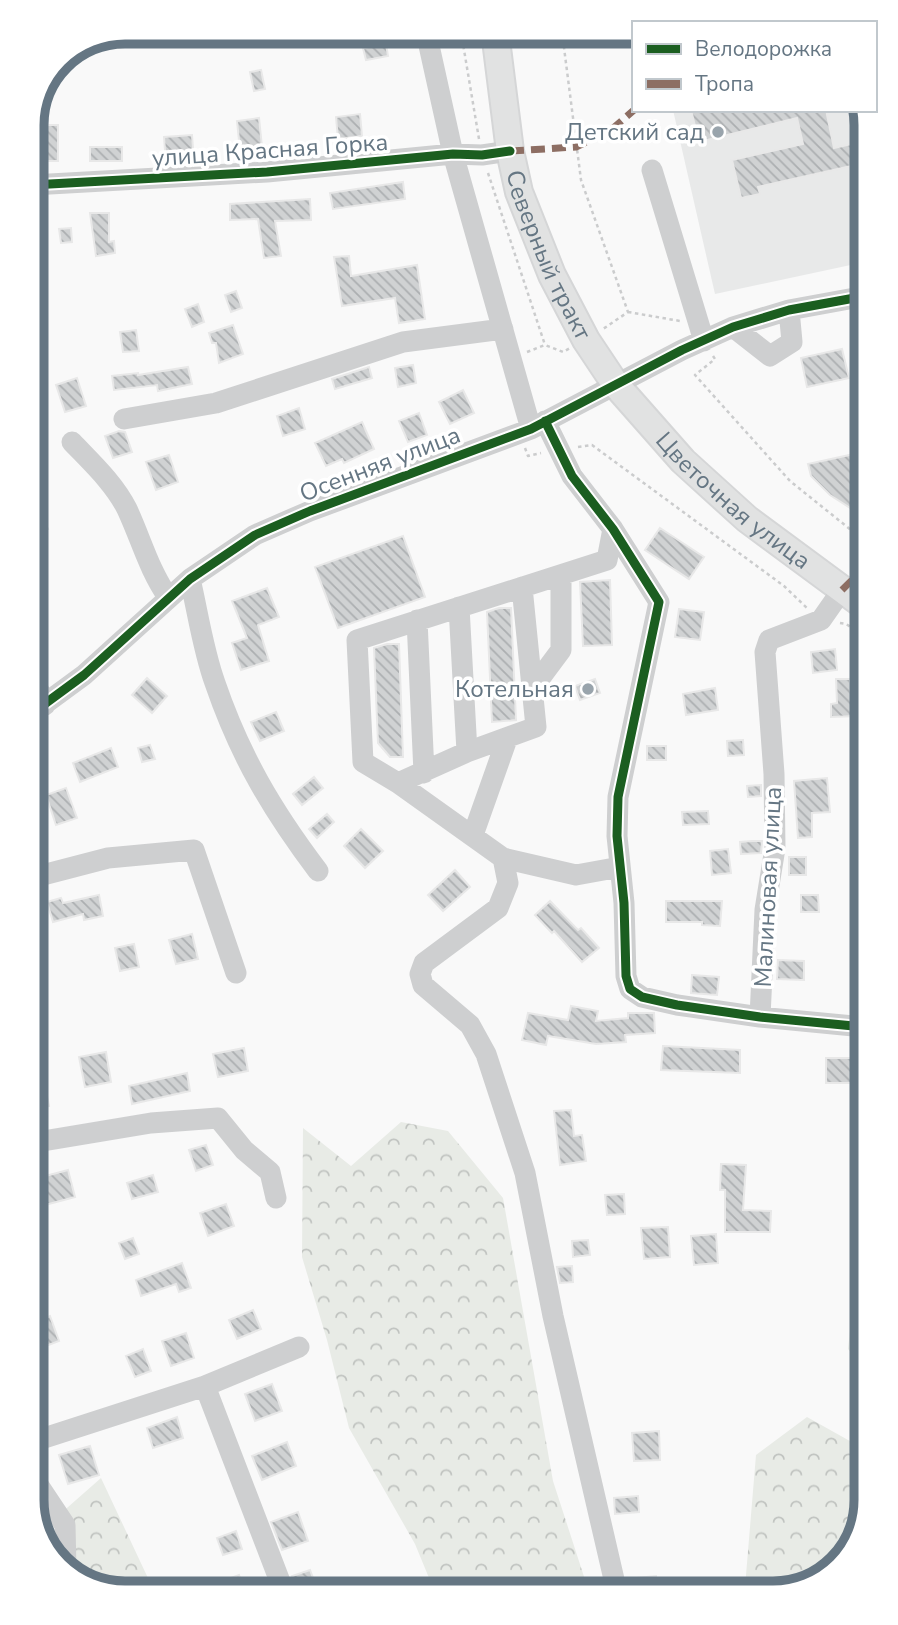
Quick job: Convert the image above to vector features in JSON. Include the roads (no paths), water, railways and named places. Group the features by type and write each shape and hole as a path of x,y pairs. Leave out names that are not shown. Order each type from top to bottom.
{"main road":[{"name":"Северный тракт","path":"497,44 510,151 519,192 567,308 617,385"},
{"name":"Цветочная улица","path":"617,385 683,461 747,519 852,597"}],"street":[{"path":"429,44 453,154 532,427 559,450 572,476 613,529 659,602 618,797 617,836 629,989 642,997 677,1005 760,1017 854,1026"},
{"name":"улица Красная Горка","path":"44,184 267,172 510,151"},
{"path":"652,170 701,332"},
{"name":"Осенняя улица","path":"44,705 84,676 190,579 255,535 310,511 532,427 617,385 701,332 733,327 789,310 854,298"},
{"path":"733,327 770,356 792,342 789,310"},
{"path":"124,419 216,403 403,342 503,329"},
{"path":"72,442 98,469 126,507 156,579 168,597"},
{"path":"613,529 607,560 357,640 363,762 398,783 503,858 576,875 620,867"},
{"path":"532,689 561,650 561,575"},
{"path":"190,579 214,681 241,751 280,821 318,871"},
{"path":"398,783 467,752 536,727 522,587"},
{"name":"Малиновая улица","path":"760,1017 765,910 775,848 774,774 765,652 769,640 821,620 852,597"},
{"path":"459,607 467,752"},
{"path":"417,620 424,772"},
{"path":"473,835 507,738"},
{"path":"44,875 108,858 194,850 236,973"},
{"path":"503,858 508,883 498,908 424,963 420,974 423,985 470,1025 486,1054 525,1173 553,1316 614,1581"},
{"path":"44,1141 151,1123 218,1118 244,1150 270,1172 276,1198"},
{"path":"44,1438 205,1386 299,1347"},
{"path":"205,1386 280,1581"},
{"path":"44,1495 65,1525 66,1556"}],"place":[{"name":"Детский сад","path":"718,132"},
{"name":"Котельная","path":"588,689"}]}
